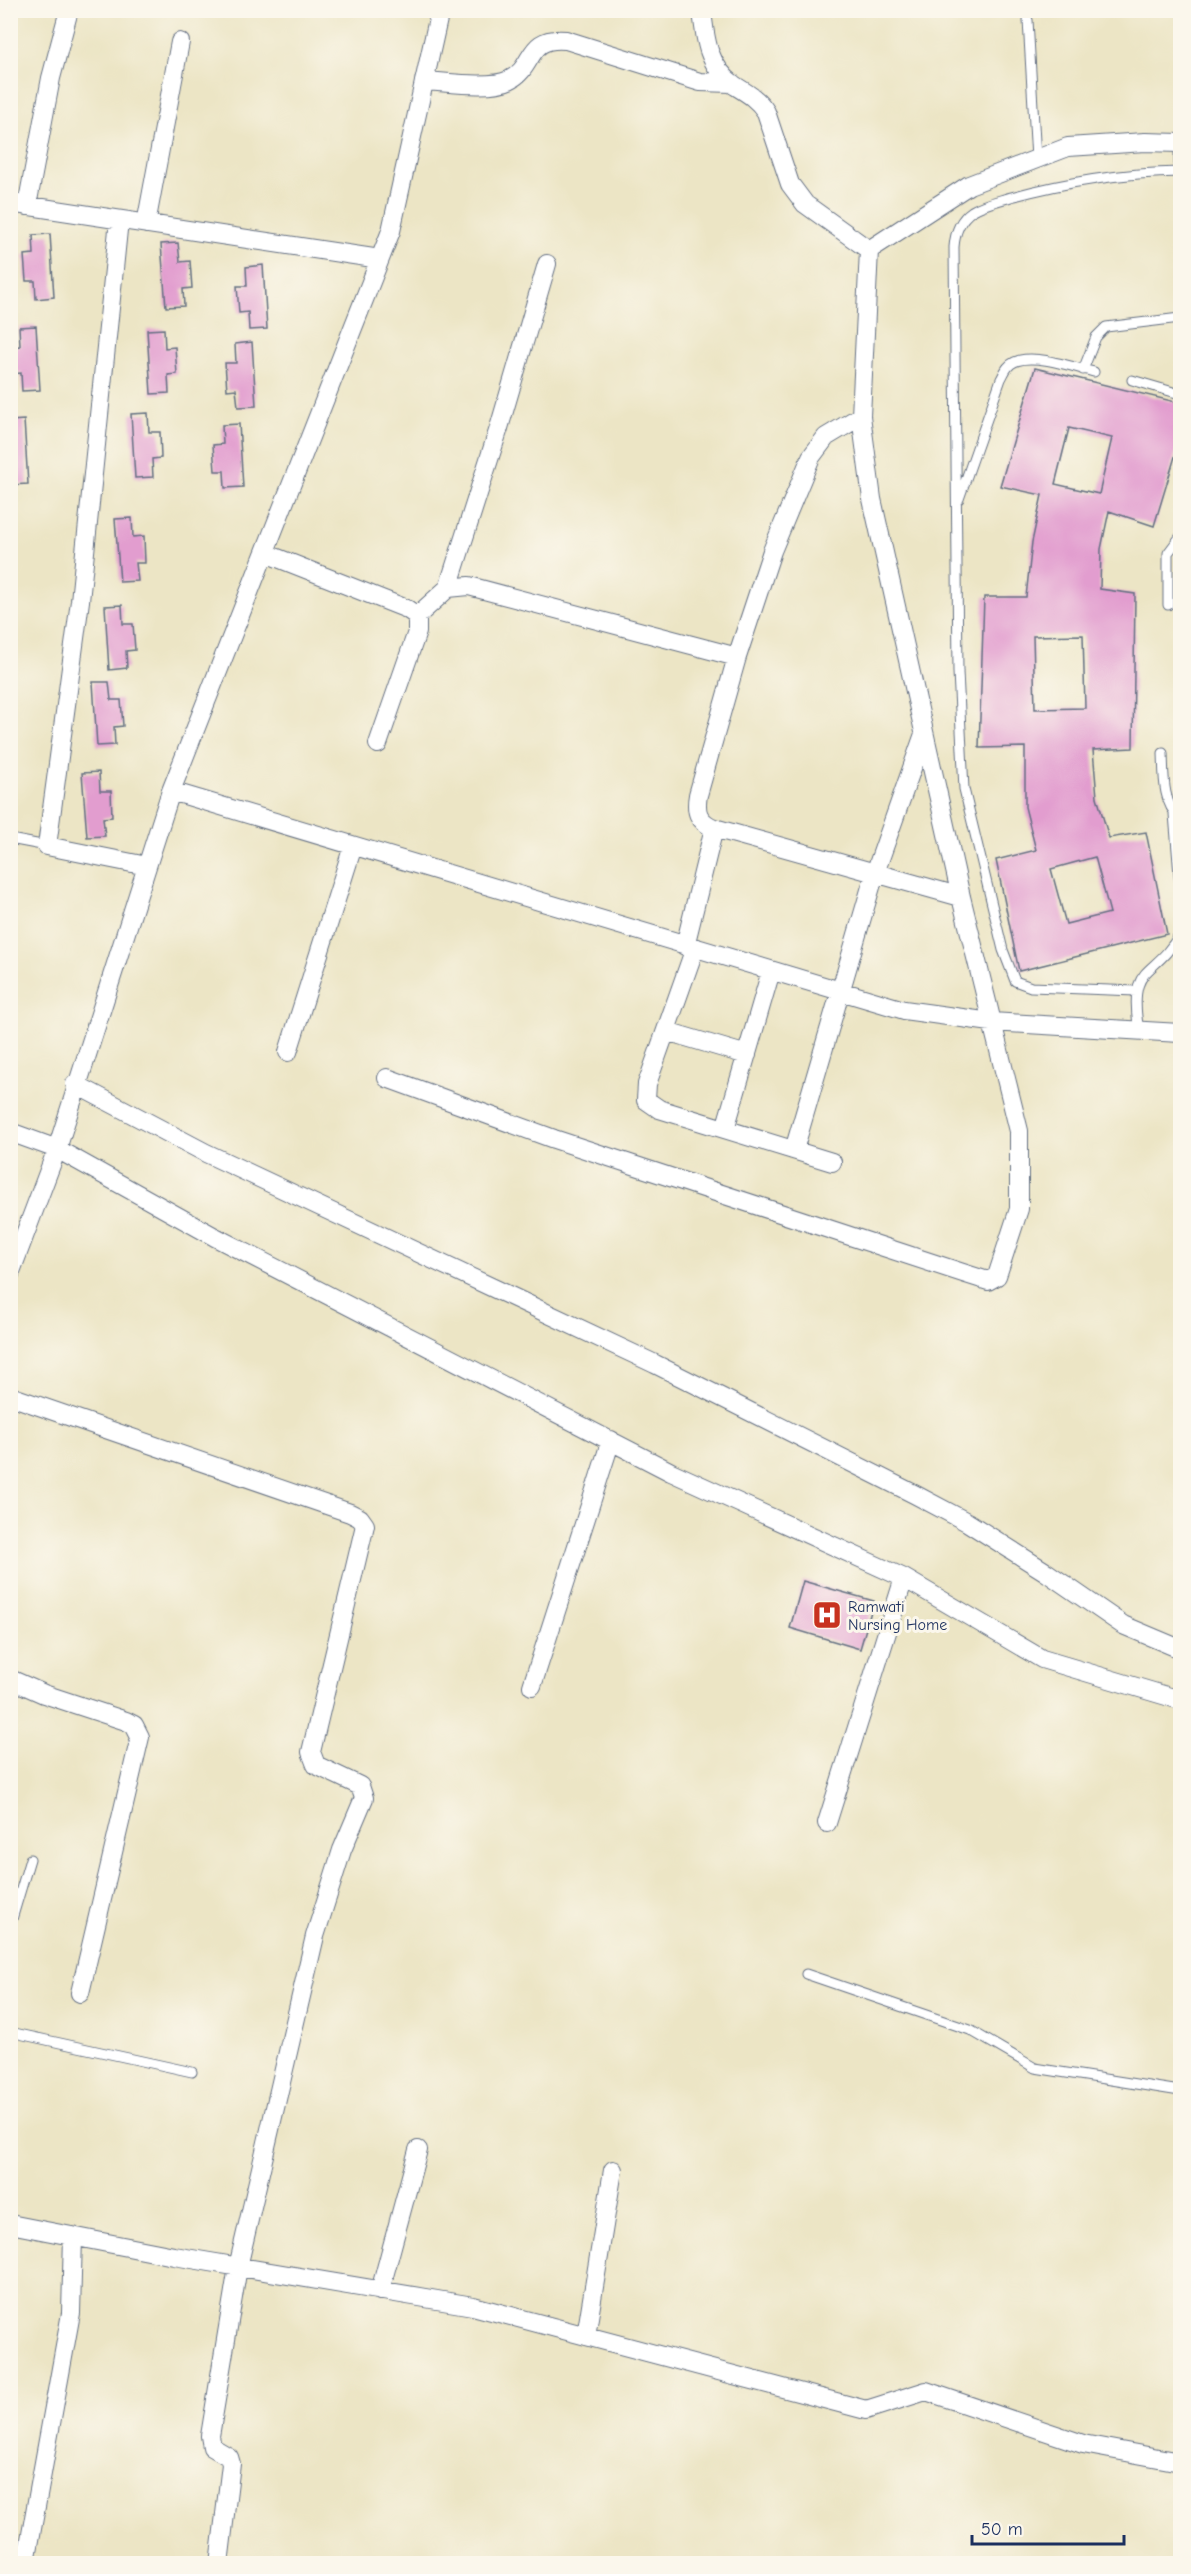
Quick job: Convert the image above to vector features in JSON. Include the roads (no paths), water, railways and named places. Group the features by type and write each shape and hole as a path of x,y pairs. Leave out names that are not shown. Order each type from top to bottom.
{"street":[{"path":"69,10 19,205 380,259"},
{"path":"10,1274 57,1149 75,1084 171,791 391,231 440,10"},
{"path":"702,10 709,54 718,71 761,104 766,112 790,184 805,204 868,250"},
{"path":"424,81 502,82 516,75 536,46 554,39 566,40 699,82 732,83"},
{"path":"146,224 180,42"},
{"path":"868,250 969,184 1068,147 1145,142 1180,143"},
{"path":"119,220 80,602 47,846 147,866"},
{"path":"387,1078 555,1139 988,1281 997,1276 1019,1209 1019,1131 961,897 872,499 861,416 868,250"},
{"path":"378,744 417,632 417,616 448,588 500,428 547,264"},
{"path":"861,416 826,437 812,457 772,551 737,657 698,795 697,813 705,824 714,828 961,897"},
{"path":"265,553 407,609 417,616"},
{"path":"448,588 468,586 737,657"},
{"path":"794,1150 875,873 924,733"},
{"path":"171,791 904,1010 991,1022 1180,1033"},
{"path":"714,828 690,947 666,1031 647,1084 646,1100 659,1109 832,1162"},
{"path":"288,1052 353,846"},
{"path":"725,1129 771,971"},
{"path":"666,1031 747,1055"},
{"path":"75,1084 207,1153 655,1364 914,1494 967,1522 1027,1559 1123,1625 1180,1648"},
{"path":"10,1132 57,1149 215,1238 671,1472 904,1578 1042,1659 1180,1700"},
{"path":"10,1396 350,1513 360,1518 365,1525 311,1752 316,1765 360,1786 364,1798 342,1850 315,1935 238,2267 210,2436 212,2447 229,2457 231,2464 219,2564"},
{"path":"532,1686 611,1440"},
{"path":"827,1823 904,1578"},
{"path":"10,1680 44,1694 126,1721 134,1725 140,1737 80,1993"},
{"path":"380,2290 418,2150"},
{"path":"586,2336 613,2170"},
{"path":"10,2224 238,2267 473,2306 866,2410 926,2391 1083,2444 1180,2463"},
{"path":"33,2564 26,2562 71,2313 73,2236"}],"lane":[{"path":"1028,20 1036,159"},
{"path":"1136,990 1031,987 1015,981 1003,951 964,789 958,672 954,247 955,237 963,219 982,206 1049,187 1104,178 1180,172 1180,143"},
{"path":"1083,370 1096,338 1107,327 1180,318"},
{"path":"956,507 1008,367 1024,358 1094,372"},
{"path":"1132,380 1180,394"},
{"path":"1168,605 1168,553 1180,537"},
{"path":"1162,753 1166,790 1177,816 1180,887"},
{"path":"10,839 47,846"},
{"path":"1139,1030 1135,1006 1136,990 1148,969 1180,933"},
{"path":"10,1926 30,1859"},
{"path":"806,1974 970,2030 1035,2068 1180,2091"},
{"path":"10,2032 192,2072"}],"place":[{"name":"Ramwati Nursing Home","path":"827,1615"}]}
